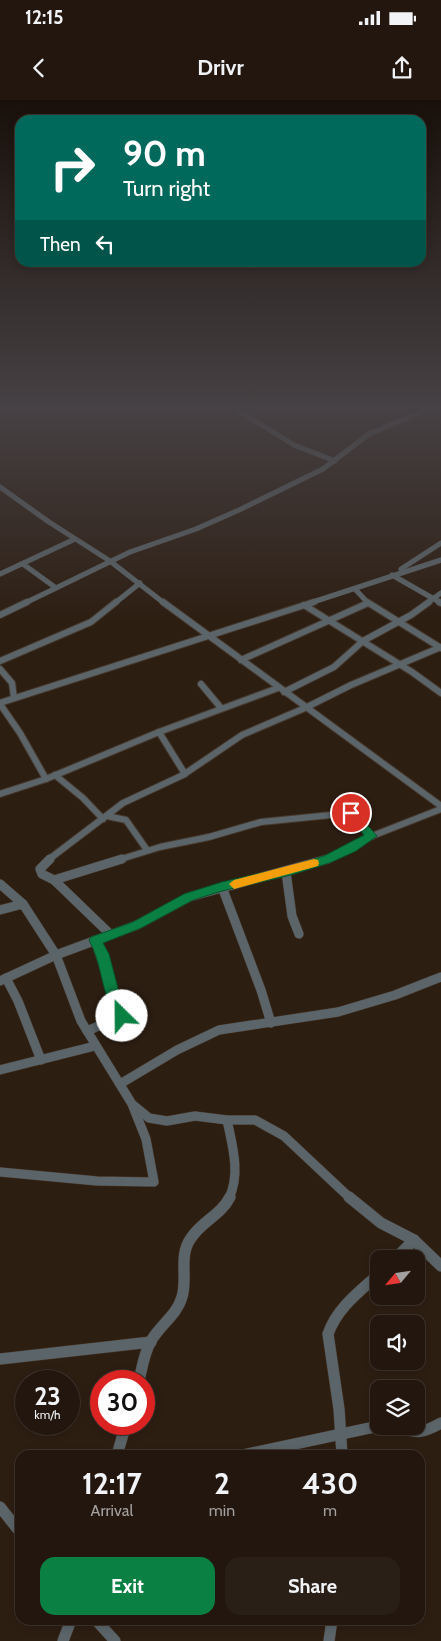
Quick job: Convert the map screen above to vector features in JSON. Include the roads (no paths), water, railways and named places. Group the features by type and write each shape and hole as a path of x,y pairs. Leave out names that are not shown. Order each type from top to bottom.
{"street":[{"path":"0,615 141,547 196,529 303,479"},
{"path":"0,486 39,516 110,561 207,636 441,808"},
{"path":"0,574 75,539"},
{"path":"393,574 441,543"},
{"path":"46,779 20,733 0,703 441,560"},
{"path":"23,564 56,588"},
{"path":"393,574 441,603"},
{"path":"0,661 91,622 140,583"},
{"path":"355,589 368,603 441,647"},
{"path":"0,794 46,779 221,708 281,690 334,667 362,641 399,621 441,594"},
{"path":"241,660 368,603"},
{"path":"304,605 412,672 441,693"},
{"path":"111,935 54,880 42,874 40,869 42,865 123,803 184,774 242,735 305,708 351,684 441,647"},
{"path":"0,669 12,683 14,698"},
{"path":"201,684 221,708"},
{"path":"158,732 184,774"},
{"path":"56,775 69,784 105,817 126,820 147,850"},
{"path":"41,1060 18,1001 3,980 56,955 137,925 188,897 286,872 328,859 372,836 441,808"},
{"path":"54,880 147,850 261,822 348,812 372,836"},
{"path":"286,872 292,916 299,934"},
{"path":"0,884 23,904 56,955 81,1021 132,1104 146,1139 154,1182 97,1181 0,1172"},
{"path":"222,887 271,1023"},
{"path":"0,910 23,904"},
{"path":"87,1031 122,1016 123,1013 115,1002 103,954 95,940"},
{"path":"120,1084 177,1050 219,1030 338,1012 395,995 441,977"},
{"path":"0,1070 95,1046"},
{"path":"132,1104 149,1118 166,1121 195,1116 227,1120 255,1120 284,1136 357,1204 381,1223 414,1240 441,1266"},
{"path":"142,1370 151,1342 179,1306 183,1296 184,1256 189,1239 198,1229 220,1213 228,1204 233,1190 232,1143 227,1120"},
{"path":"404,1250 414,1240"},
{"path":"342,1450 328,1334 331,1323 340,1312 370,1283"},
{"path":"0,1359 151,1342"},
{"path":"425,1432 441,1423"},
{"path":"264,1450 341,1432 370,1427"},
{"path":"118,1450 123,1435"},
{"path":"0,1507 15,1526"},
{"path":"63,1641 69,1625"},
{"path":"101,1625 115,1641"},
{"path":"328,1641 331,1625"}]}
